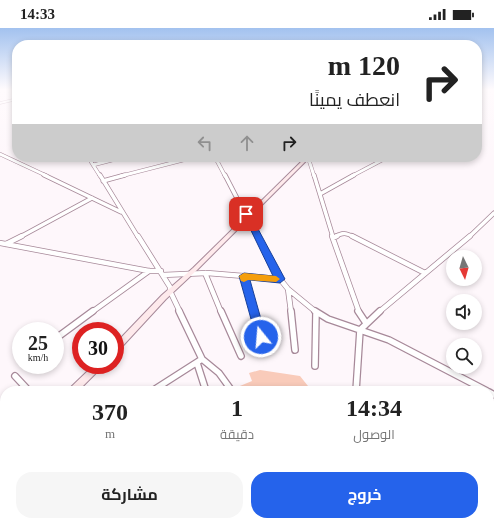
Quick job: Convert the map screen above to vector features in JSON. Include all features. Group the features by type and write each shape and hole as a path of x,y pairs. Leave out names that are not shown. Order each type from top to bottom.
{"main road":[{"path":"124,340 173,289 303,162"},
{"path":"79,386 90,374"}],"street":[{"path":"0,154 12,160"},
{"path":"17,162 123,213"},
{"path":"102,162 93,164 173,289 197,350 205,386"},
{"path":"103,181 176,162"},
{"path":"218,162 280,279 288,289 316,312 328,319 389,340 473,386"},
{"path":"310,162 333,238 361,317 366,323"},
{"path":"320,194 379,162"},
{"path":"6,244 92,198"},
{"path":"356,386 360,330 366,323 494,213"},
{"path":"333,238 341,233 347,233 425,273"},
{"path":"0,243 162,273 192,272 280,279"},
{"path":"64,332 149,271"},
{"path":"205,273 210,288 241,356"},
{"path":"244,276 264,348"},
{"path":"288,289 295,350"},
{"path":"315,366 316,312"},
{"path":"160,386 200,361"},
{"path":"200,361 219,373 228,386"},
{"path":"15,376 24,386"}],"shaded area":[{"path":"260,370 300,376 308,386 240,386 252,381 249,373"}],"slow traffic":[{"path":"244,278 244,276 276,279"}],"route":[{"path":"246,214 280,279 244,276 261,337"}]}
